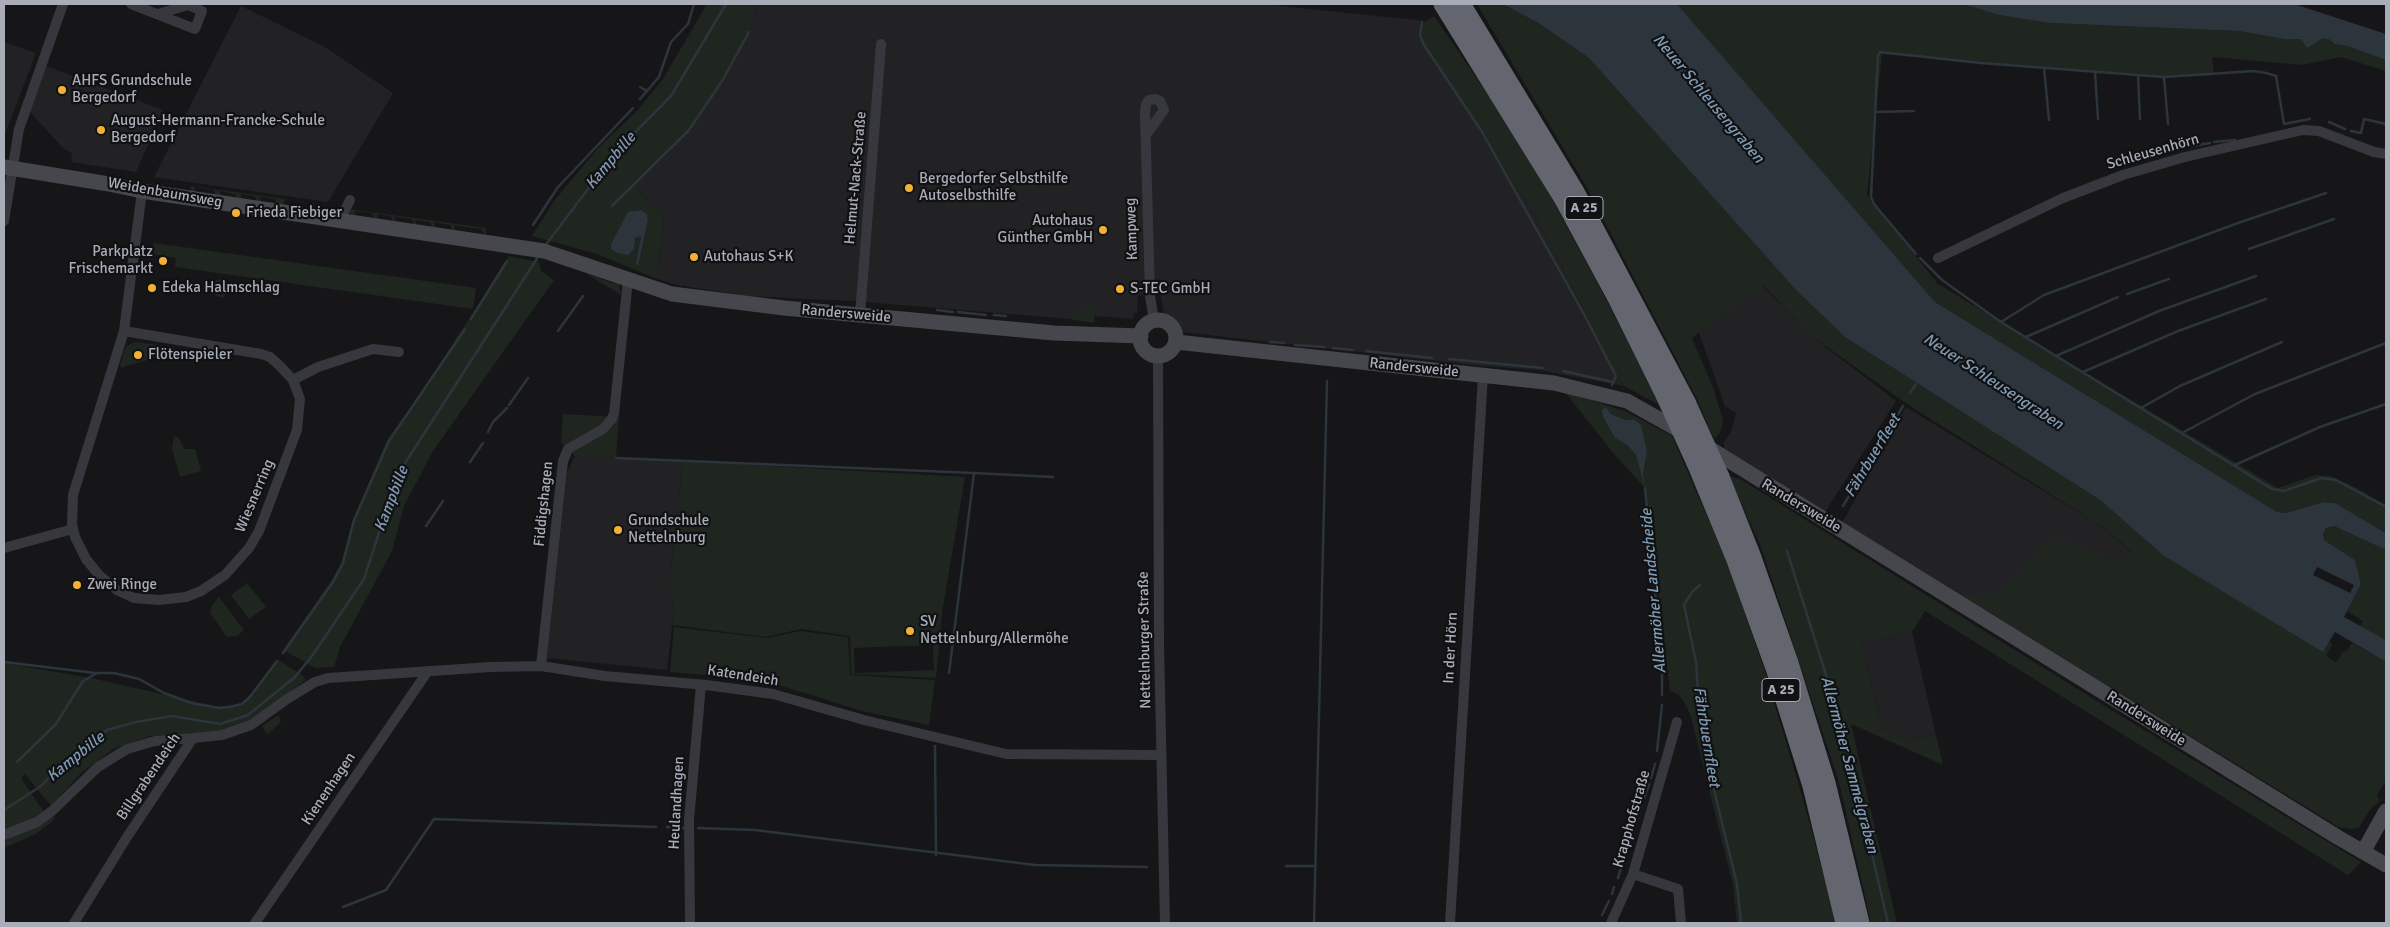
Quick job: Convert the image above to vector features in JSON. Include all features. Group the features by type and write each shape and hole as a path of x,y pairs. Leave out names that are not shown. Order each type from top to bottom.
{"highway":[{"name":"A 25","path":"1443,4 1462,15 1575,192 1686,402 1720,477 1789,663 1826,783 1860,923"},
{"name":"A 25","path":"1462,15 1617,298 1696,463 1736,560 1775,668 1812,786 1845,923"}],"street":[{"path":"4,221 9,168 19,129 63,4"},
{"path":"131,4 158,14"},
{"name":"Helmut-Nack-Straße","path":"860,315 881,44"},
{"name":"Schleusenhörn","path":"1938,258 2063,198 2123,175 2185,157 2303,130 2319,131 2374,152 2386,154"},
{"name":"Kampweg","path":"1146,135 1150,296 1154,321"},
{"name":"Weidenbaumsweg","path":"9,168 142,191 558,254"},
{"name":"Wiesnerring","path":"142,191 124,331 73,495 73,529 82,552 98,575 110,585 134,598 159,600 186,597 202,591 225,575 250,548 259,531 284,467 299,422 300,399 293,380"},
{"path":"340,220 350,200"},
{"name":"Randersweide","path":"558,254 672,294 778,308 1067,334 1141,336"},
{"name":"Fiddigshagen","path":"541,666 563,461 568,449 602,430 614,414 622,318 628,280"},
{"path":"1162,320 1172,326 1176,342 1169,353 1158,356 1147,352 1141,342 1141,336 1146,326 1154,321 1162,320"},
{"path":"124,331 261,354 280,366 293,380 318,367 374,349 399,352"},
{"name":"Randersweide","path":"1176,342 1578,387 1608,394 1641,407 2386,865"},
{"name":"Nettelnburger Straße","path":"1158,356 1161,755 1165,923"},
{"name":"In der Hörn","path":"1450,923 1482,375"},
{"path":"4,548 73,529"},
{"name":"Katendeich","path":"315,682 346,676 541,666 634,679 773,694 848,716 1006,754 1161,755"},
{"name":"Kienenhagen","path":"255,923 428,671"},
{"name":"Billgrabendeich","path":"74,923 127,837 193,738 222,735 251,725 287,699 315,682"},
{"name":"Heulandhagen","path":"690,923 689,820 701,685"},
{"name":"Krapphofstraße","path":"1611,923 1633,874 1676,722"},
{"path":"4,835 37,822 52,811 98,767 127,748 155,741 193,738"},
{"path":"2363,852 2386,811"},
{"path":"1633,874 1678,889 1681,923"}],"shaded area":[{"path":"707,4 759,4 749,32 722,81 689,130 634,185 664,218 657,279 597,254 532,236 554,201 599,147 637,111 663,79","holes":["641,210 647,214 648,220 638,265 637,257 641,236 636,236 634,240 611,249 611,244 631,212"]},
{"path":"759,4 1261,4 1426,21 1421,25 1424,45 1534,214 1613,369 1624,386 1539,370 1482,366 1182,332 1164,314 1160,291 1138,296 1137,313 1134,313 1133,319 1095,316 1094,323 1070,319 852,301 748,296 677,285 657,279 664,218 634,185 689,130 722,81 749,32"},
{"path":"1477,4 1503,4 1540,24 1589,58 1795,289 1845,337 2100,500 2164,556 2324,651 2329,642 2333,644 2326,656 2336,662 2352,643 2386,662 2386,780 2377,795 2380,801 2371,808 2359,827 2353,829 2339,827 1960,594 1996,595 2013,579 2042,544 2050,541 2061,540 2081,545 2103,555 2118,566 2131,551 2103,527 1910,406 1810,335 1764,286 1692,338 1714,390 1723,421 1720,433 1714,439 1696,397 1586,186"},
{"path":"1677,4 1963,4 1999,15 2049,23 2239,31 2284,39 2323,38 2331,40 2334,44 2347,46 2386,60 2386,71 2341,57 2302,65 2212,57 2214,75 2167,77 1982,64 1882,54 1867,195 1938,284 2278,488 2315,475 2330,476 2353,486 2386,505 2386,533 2335,503 2324,502 2286,513 2277,512 1935,302"},
{"path":"241,6 325,47 393,93 328,202 154,177"},
{"path":"1434,16 1502,115 1554,203 1608,303 1659,405 1624,386 1613,369 1534,214 1424,45 1420,35 1421,25"},
{"path":"4,42 36,53 4,137"},
{"name":"August-Hermann-Francke-Schule Bergedorf","path":"46,66 163,110 136,172 71,162 72,153 64,149 30,112"},
{"path":"190,186 286,199 281,208 278,208 275,199 260,197 262,204 258,204 255,196 241,194 242,202 238,201 235,194 220,191 221,198 216,198 214,190 194,187 196,195 192,195"},
{"path":"349,209 486,228 486,236 481,229 454,225 456,232 453,232 450,225 434,222 436,229 433,229 430,222 415,220 417,227 414,226 412,219 395,217 396,224 393,223 391,216 377,214 378,221 375,220 372,213 355,211 357,219 352,218"},
{"path":"154,243 476,288 473,309 175,267 176,258 151,254"},
{"path":"509,256 539,262 541,271 554,280 433,451 404,506 392,551 340,647 334,667 315,668 283,650 331,581 341,563 353,520 387,440 428,383"},
{"path":"584,272 612,283 619,283 621,295"},
{"path":"221,279 227,281 224,298 216,296 212,291 214,281"},
{"path":"1763,286 1810,335 1896,401 1825,512 1724,449 1724,442 1731,432 1736,413 1725,406 1699,333"},
{"path":"1083,306 1095,308 1094,323 1070,319"},
{"path":"135,342 174,347 171,352 121,368 120,365 126,346"},
{"path":"1565,392 1625,411 1672,436 1728,564 1765,672 1837,923 1737,923 1733,885 1692,721 1687,707 1679,695 1670,691 1645,488 1614,454","holes":["1606,407 1611,414 1626,420 1637,421 1647,452 1643,474 1644,484 1636,455 1627,445 1615,438 1603,417"]},
{"path":"1906,407 2103,527 2386,780 2377,795 2380,801 2371,808 2359,827 2353,829 2339,827 1842,523"},
{"path":"563,414 619,417 616,458 575,456 561,442"},
{"path":"174,436 179,438 184,449 195,449 201,471 180,477 172,449"},
{"name":"Grundschule Nettelnburg","path":"575,456 683,461 669,587 674,609 667,670 547,658 567,473"},
{"path":"683,461 965,477 942,613 936,678 851,674 850,636 801,629 766,637 672,625 674,609 669,587","holes":["933,645 934,670 855,673 854,648"]},
{"path":"1729,476 1740,479 2108,708 2361,862 2348,875 1925,611 1912,632 1862,644 1881,728 1909,741 1936,735 1943,765 1851,724 1897,923 1871,923 1839,782 1761,547"},
{"path":"2334,526 2386,550 2386,640 2360,626 2363,621 2347,611 2361,584 2355,560 2324,540 2323,534 2326,528"},
{"path":"247,583 266,607 249,619 231,595"},
{"path":"219,597 244,630 237,636 227,637 210,613 212,605"},
{"path":"674,627 767,638 800,631 848,637 850,675 935,680 929,725 862,711 782,686 742,678 670,672"},
{"path":"1912,632 1936,735 1909,741 1881,728 1862,644"},
{"path":"277,659 302,675 306,680 247,722 220,731 150,736 115,748 81,773 51,806 25,774 21,778 44,812 28,822 4,832 4,663 91,678 219,707 241,703 256,689"},
{"path":"278,715 281,722 267,735 262,726"},
{"path":"52,811 54,820 36,834 4,848 4,835"}],"water":[{"name":"Neuer Schleusengraben","path":"1503,4 1677,4 1935,302 2277,512 2286,513 2324,502 2335,503 2386,533 2386,550 2334,526 2326,528 2323,534 2324,540 2355,560 2361,584 2344,617 2386,640 2386,662 2335,632 2323,652 2164,556 2100,500 1845,337 1795,289 1589,58 1540,24"},
{"path":"1963,4 2294,4 2386,34 2386,60 2347,46 2334,44 2331,40 2323,38 2307,48 2301,39 2284,39 2239,31 2049,23 1999,15"},
{"path":"641,210 647,214 648,220 638,266 636,263 641,236 635,238 634,249 628,255 617,253 611,249 611,244 628,212"},
{"path":"1606,407 1611,414 1626,420 1635,420 1641,425 1647,452 1643,474 1645,488 1636,455 1627,445 1615,438 1603,417 1602,410"}],"pier":[{"path":"2317,567 2354,585 2350,593 2313,575"}],"waterway":[{"path":"640,99 659,77 671,42 688,24 694,4"},
{"name":"Kampbille","path":"545,246 615,153 671,96 726,4"},
{"path":"1422,22 1420,35 1424,45 1482,132 1585,316 1616,376 1612,385"},
{"path":"612,206 689,130 722,81 749,32"},
{"path":"1916,254 1874,204 1871,197 1878,55 1880,52 1981,63 2164,77 2254,71 2276,76 2284,124 2310,119"},
{"path":"2044,68 2049,120"},
{"path":"2095,72 2098,119"},
{"path":"2138,75 2140,119"},
{"path":"2164,77 2168,124"},
{"path":"640,87 647,91"},
{"path":"533,225 558,187 633,108"},
{"path":"1875,112 1914,111"},
{"path":"2351,131 2361,133 2364,119 2386,124"},
{"path":"2329,122 2345,129"},
{"path":"2214,142 2235,140"},
{"path":"2174,149 2210,143"},
{"path":"2001,322 2044,295 2238,223 2326,193"},
{"path":"2249,249 2334,219"},
{"name":"Kampbille","path":"4,810 41,786 61,765 107,730 136,722 172,716 220,724 248,715 295,677 312,656 364,579 398,474 538,257"},
{"path":"1920,258 1942,280 2001,322 2272,489 2284,491 2321,478 2336,480 2386,507"},
{"path":"471,319 507,261"},
{"path":"2056,356 2159,311 2256,276"},
{"path":"2127,294 2169,279"},
{"path":"558,331 583,296"},
{"path":"2026,337 2118,297"},
{"path":"2083,372 2178,331 2266,299"},
{"path":"937,310 953,312"},
{"path":"958,312 986,315"},
{"path":"994,315 1006,316"},
{"path":"283,653 333,582 343,563 354,520 389,441 465,329"},
{"path":"1270,342 1284,343"},
{"path":"2141,408 2180,386 2282,342"},
{"path":"2182,433 2255,394 2386,343"},
{"path":"1295,345 1325,347"},
{"path":"1333,348 1353,350"},
{"path":"1366,351 1432,358"},
{"path":"1449,359 1543,368"},
{"path":"1563,371 1613,382"},
{"path":"509,405 528,378"},
{"path":"1314,923 1327,381"},
{"path":"1910,393 1916,384"},
{"path":"2235,465 2320,427 2386,404"},
{"name":"Fährbuerfleet","path":"1843,506 1903,406"},
{"path":"488,432 493,422 507,408"},
{"path":"470,462 483,443"},
{"path":"616,458 974,473"},
{"path":"949,673 974,473 1053,477"},
{"name":"Allermöher Landscheide","path":"1645,488 1662,664 1662,695"},
{"path":"426,526 443,501"},
{"name":"Allermöher Sammelgraben","path":"1787,551 1843,729 1888,923"},
{"name":"Fährbuernfleet","path":"1700,585 1692,592 1684,605 1696,662 1700,720 1706,757 1737,884 1741,923"},
{"path":"17,762 56,724 83,681 97,673 114,673 139,679 164,693 191,703 219,708 242,704 249,698 277,661"},
{"path":"4,662 95,673"},
{"name":"Allermöher Landscheide","path":"1657,751 1662,705"},
{"path":"935,746 936,855"},
{"name":"Allermöher Landscheide","path":"1651,778 1655,764"},
{"name":"Allermöher Landscheide","path":"1644,798 1649,784"},
{"name":"Allermöher Landscheide","path":"1638,815 1641,807"},
{"path":"343,907 386,890 434,819 656,827"},
{"name":"Allermöher Landscheide","path":"1632,834 1636,822"},
{"path":"667,827 684,828"},
{"path":"698,828 755,830 1035,865 1147,867"},
{"name":"Allermöher Landscheide","path":"1627,850 1630,841"},
{"name":"Allermöher Landscheide","path":"1618,878 1624,858"},
{"path":"1286,866 1314,866"},
{"name":"Allermöher Landscheide","path":"1612,894 1614,887"},
{"name":"Allermöher Landscheide","path":"1602,915 1609,901"}],"place":[{"name":"AHFS Grundschule Bergedorf","path":"62,90"},
{"name":"August-Hermann-Francke-Schule Bergedorf","path":"101,130"},
{"name":"Bergedorfer Selbsthilfe Autoselbsthilfe","path":"909,188"},
{"name":"Frieda Fiebiger","path":"236,213"},
{"name":"Autohaus Günther GmbH","path":"1103,230"},
{"name":"Autohaus S+K","path":"694,257"},
{"name":"Parkplatz Frischemarkt","path":"163,261"},
{"name":"Edeka Halmschlag","path":"152,288"},
{"name":"S-TEC GmbH","path":"1120,289"},
{"name":"Flötenspieler","path":"138,355"},
{"name":"Grundschule Nettelnburg","path":"618,530"},
{"name":"Zwei Ringe","path":"77,585"},
{"name":"SV Nettelnburg/Allermöhe","path":"910,631"}]}
